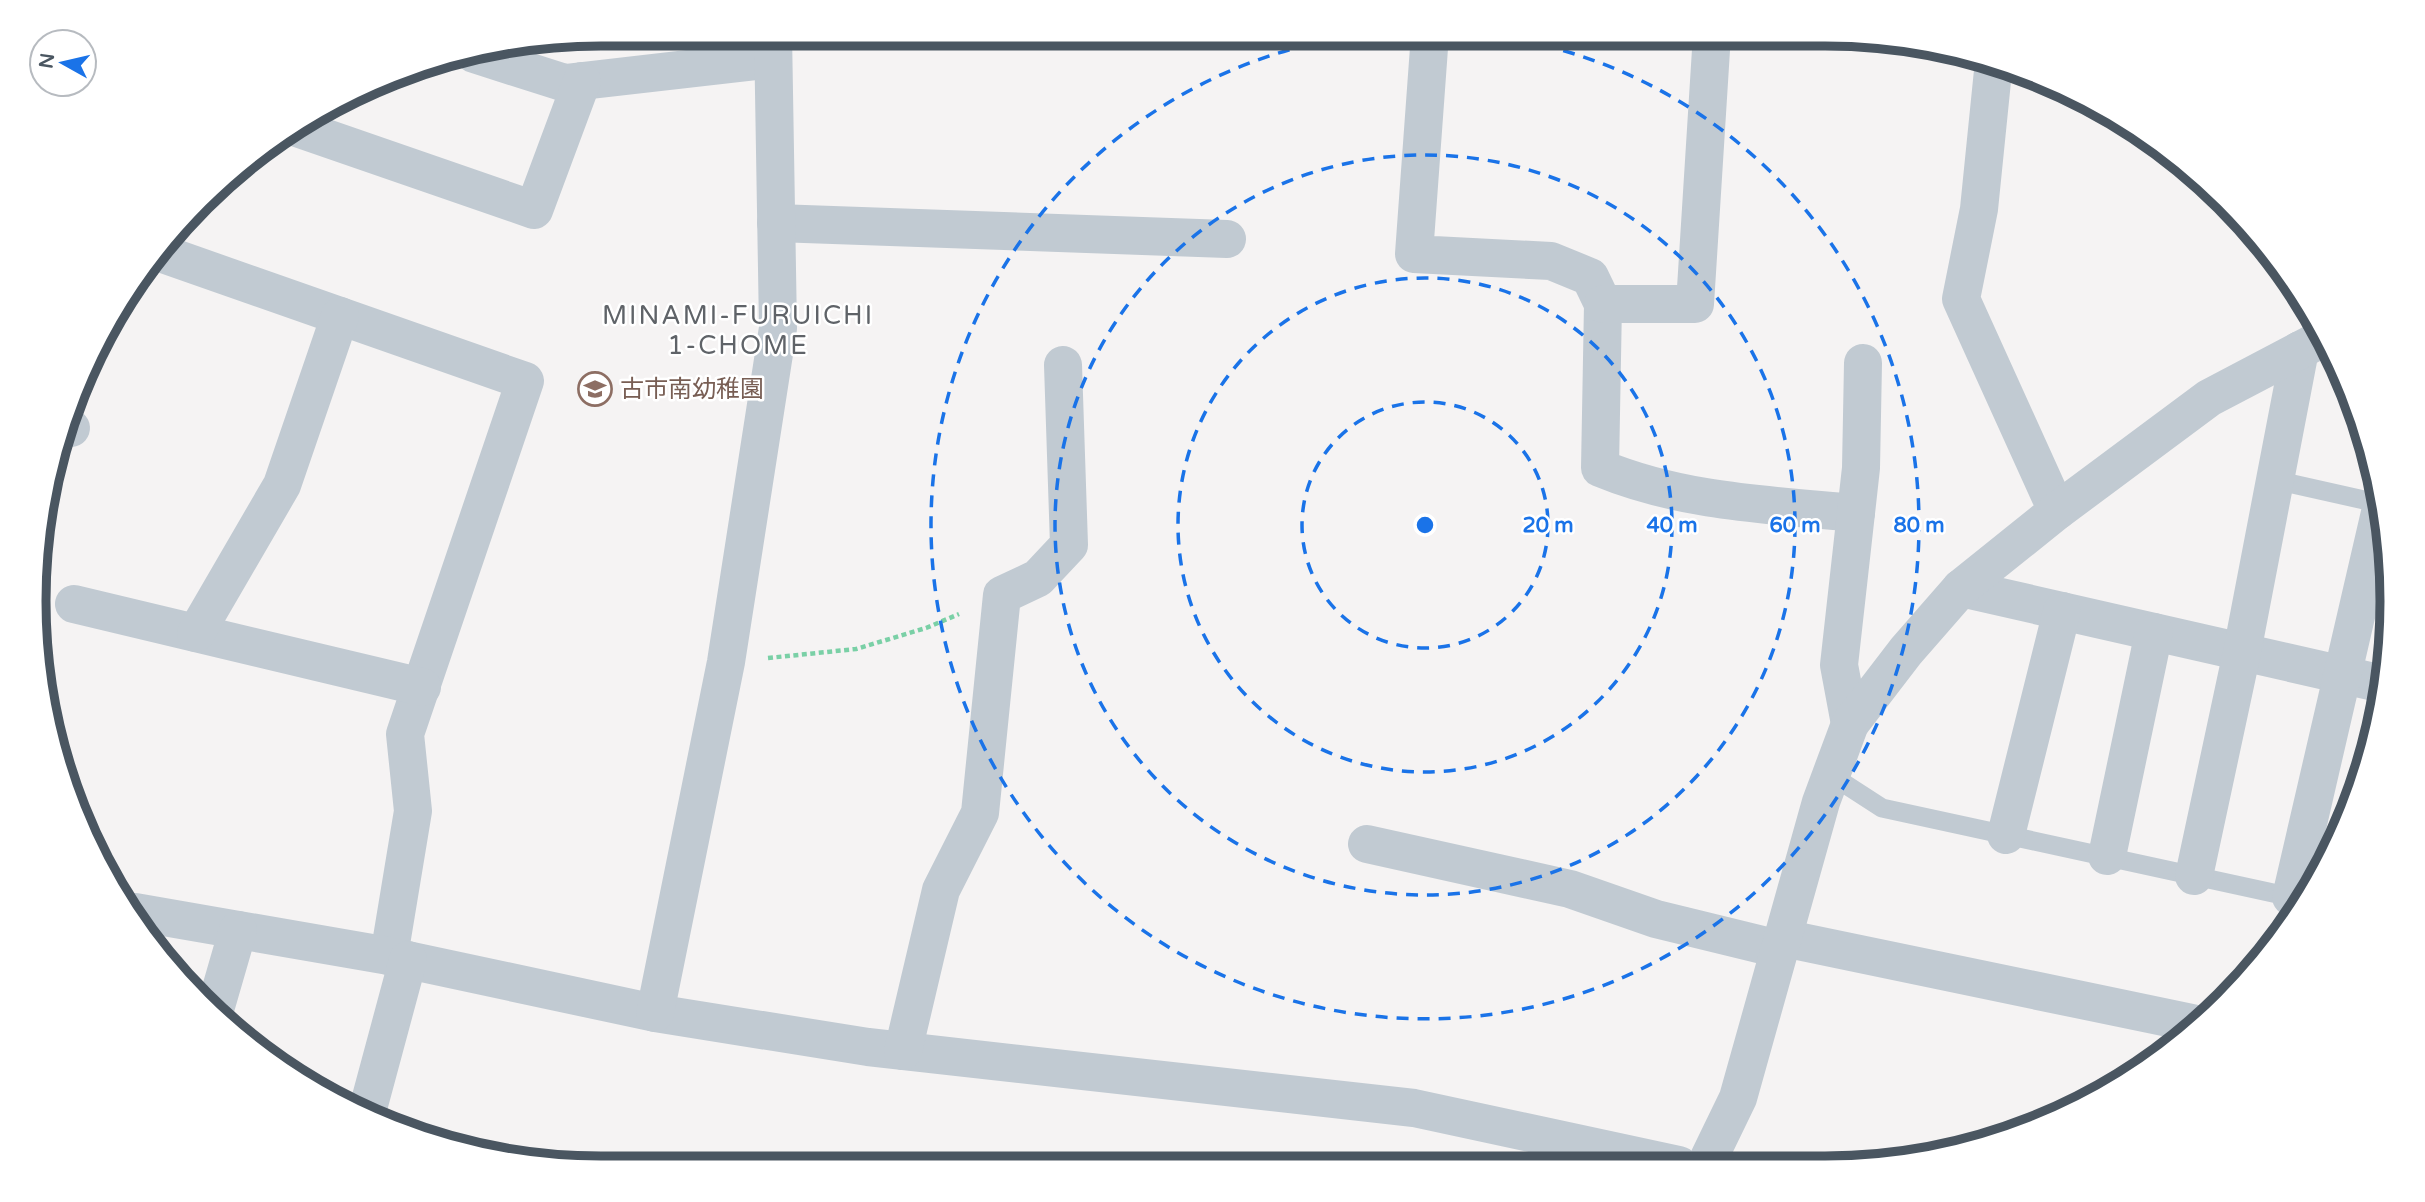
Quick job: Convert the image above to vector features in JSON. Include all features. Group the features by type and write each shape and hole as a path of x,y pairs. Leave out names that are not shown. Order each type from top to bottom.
{"street":[{"path":"486,58 565,82 773,46 778,328 726,662 655,1013"},
{"path":"1429,46 1414,254 1551,261 1590,277 1603,304 1600,468 1640,484 1707,499 1856,513"},
{"path":"1603,304 1695,304 1711,46"},
{"path":"1993,72 1979,209 1961,299 2057,511"},
{"path":"309,128 534,210 582,81"},
{"path":"776,223 1227,239"},
{"path":"166,255 525,381 405,734 413,811 398,958 368,1105"},
{"path":"196,633 282,485 340,316"},
{"path":"1710,1156 1738,1098 1821,802 1850,724 1906,651 1961,588 2057,511 2209,398 2312,344"},
{"path":"2194,876 2242,652 2275,480 2312,344"},
{"path":"1850,724 1839,665 1861,468 1863,363"},
{"path":"903,1051 941,890 980,813 1002,595 1038,578 1069,545 1063,365"},
{"path":"2299,889 2375,533"},
{"path":"1961,588 2374,682"},
{"path":"74,604 422,687"},
{"path":"2006,835 2062,611"},
{"path":"2107,856 2154,632"},
{"path":"1367,844 1570,889 1656,919 2186,1022"},
{"path":"141,913 398,958 655,1013 903,1051 1414,1108 1641,1156"},
{"path":"217,1002 238,930"}],"lane":[{"path":"2275,480 2370,501"},
{"path":"1831,775 1882,808 2294,897"}],"path":[{"path":"726,662 856,649 926,628 1002,595"}],"place":[{"name":"古市南幼稚園","path":"595,389"}],"district":[{"name":"MINAMI-FURUICHI 1-CHOME","path":"738,330"}]}
